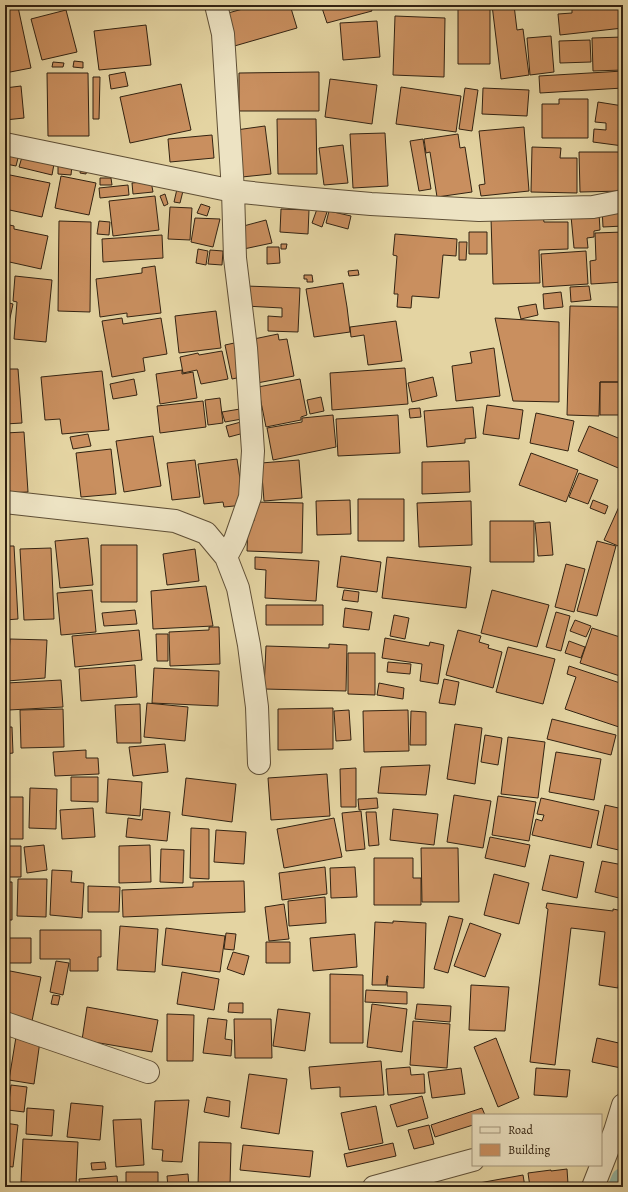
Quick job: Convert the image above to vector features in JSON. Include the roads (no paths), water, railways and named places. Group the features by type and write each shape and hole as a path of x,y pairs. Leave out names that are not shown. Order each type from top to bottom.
{"street":[{"path":"216,5 223,34 233,191 235,258 246,348 253,451 250,497 235,540 226,557"},
{"path":"5,144 233,191 371,204 478,210 593,207 623,201"},
{"path":"5,502 175,521 206,533 226,557 238,588 257,707 259,762"},
{"path":"5,1023 148,1072"},
{"path":"602,1162 623,1105"},
{"path":"374,1187 472,1160"},
{"path":"593,1187 601,1166"}],"waterway":[{"path":"620,1187 623,1180"}]}
